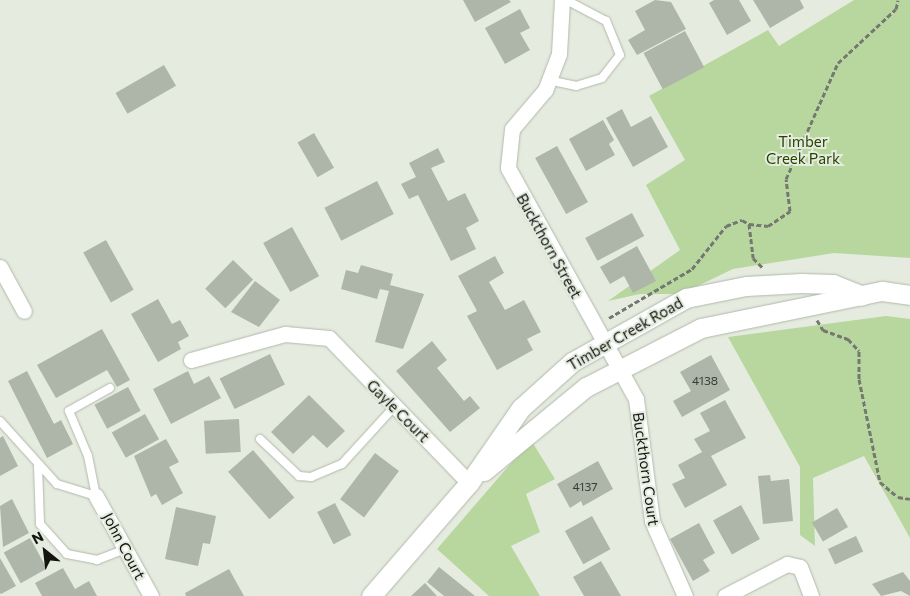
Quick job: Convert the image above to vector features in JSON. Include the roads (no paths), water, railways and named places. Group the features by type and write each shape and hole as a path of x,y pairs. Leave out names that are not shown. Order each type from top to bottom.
{"street":[{"path":"548,80 558,54 562,0"},
{"name":"Buckthorn Street","path":"548,80 512,129 508,144 513,181 603,344"},
{"path":"1,270 24,311"},
{"name":"Timber Creek Road","path":"371,596 469,483 504,430 538,389 572,362 686,298 746,286 833,284 862,296"},
{"name":"Timber Creek Road","path":"469,483 575,396 665,344 723,321 862,296 882,290 910,295"},
{"name":"Gayle Court","path":"191,360 285,334 329,338 469,483"},
{"name":"Buckthorn Court","path":"603,344 636,399 652,521 685,596"},
{"name":"John Court","path":"96,496 151,596"},
{"path":"725,596 787,564 800,567 812,596"}],"lane":[{"path":"548,80 576,86 602,78 620,55 606,21 566,0"},
{"path":"0,422 38,466 57,484 96,496 88,456 69,411 110,388"},
{"path":"260,439 298,476 311,477 342,464 394,407"},
{"path":"38,466 40,524 67,554 97,560 126,549"}],"park label":[{"name":"Timber Creek Park","path":"803,150"}]}
